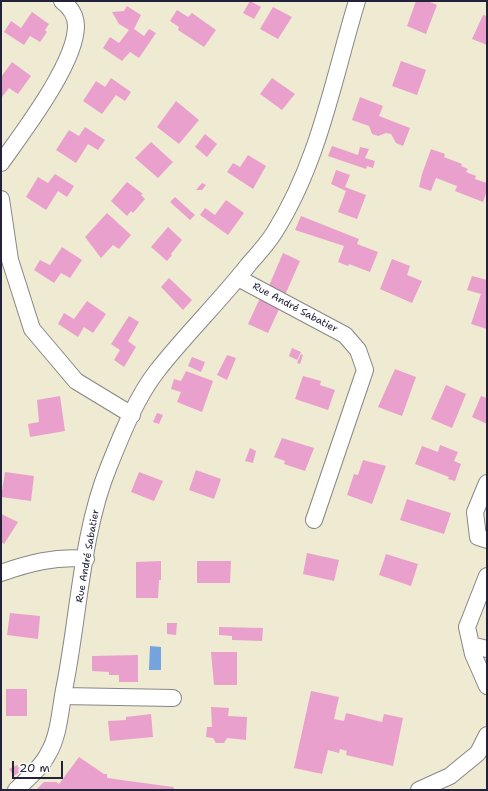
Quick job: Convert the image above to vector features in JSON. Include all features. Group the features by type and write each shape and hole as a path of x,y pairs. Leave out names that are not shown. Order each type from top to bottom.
{"street":[{"path":"1,163 33,118 70,54 75,40 76,24 70,7 62,1"},
{"name":"Rue André Sabatier","path":"16,790 41,765 49,753 54,740 71,656 94,512 109,466 140,398 156,372 238,278 272,236 291,206 305,175 333,91 357,1"},
{"path":"1,198 10,260 32,328 76,381 132,415"},
{"name":"Rue André Sabatier","path":"238,278 345,335 358,350 365,370 314,520"},
{"path":"487,483 475,512 478,537 487,540"},
{"path":"1,573 25,564 64,558 86,559"},
{"path":"487,576 467,627 471,645 487,686"},
{"path":"471,645 487,649"},
{"path":"63,696 173,698"},
{"path":"419,790 450,776 478,753 487,735"}],"water":[{"path":"150,646 161,647 161,670 149,670"}],"building":[{"path":"250,1 261,7 254,19 243,13"},
{"path":"416,1 428,1 437,5 426,34 407,26"},
{"path":"127,6 141,15 134,29 144,36 149,29 156,33 139,58 130,52 122,61 103,48 110,37 119,43 129,30 119,24 112,12 124,11"},
{"path":"273,7 292,17 278,39 260,29"},
{"path":"177,10 188,17 192,13 216,30 204,47 178,30 179,27 170,21"},
{"path":"32,12 49,24 45,30 47,32 40,42 30,36 24,45 4,32 11,21 21,28"},
{"path":"483,15 487,16 487,45 472,39"},
{"path":"401,61 426,70 417,95 392,86"},
{"path":"12,62 31,76 18,94 9,88 2,97 1,77"},
{"path":"111,78 131,92 125,101 116,95 102,114 83,101 96,81 105,87"},
{"path":"272,78 295,94 282,110 260,94"},
{"path":"360,97 383,106 379,116 410,128 403,146 396,143 391,134 386,133 378,136 372,134 369,126 352,120"},
{"path":"176,101 199,120 179,144 157,127"},
{"path":"85,127 105,140 98,150 88,144 76,163 56,150 69,130 79,136"},
{"path":"205,134 217,144 207,157 195,147"},
{"path":"151,142 173,162 158,178 135,158"},
{"path":"332,146 358,155 360,147 369,149 365,158 375,161 373,168 367,166 366,169 328,156"},
{"path":"431,149 445,154 444,157 462,164 461,166 468,169 466,172 476,176 475,179 487,183 487,191 483,202 455,191 457,186 436,178 431,191 419,187"},
{"path":"248,155 266,166 253,189 227,172 233,163 240,167"},
{"path":"336,170 350,175 345,187 366,195 357,219 338,212 346,191 331,184"},
{"path":"55,174 74,186 67,197 58,191 46,210 26,197 38,177 48,183"},
{"path":"127,182 143,194 141,195 145,199 133,213 131,211 127,216 111,201"},
{"path":"202,183 206,185 202,190 196,190"},
{"path":"175,197 195,215 190,220 170,202"},
{"path":"226,200 244,213 228,235 200,215 205,208 215,215"},
{"path":"107,213 131,235 119,249 113,245 101,258 85,237"},
{"path":"301,216 359,239 357,244 378,252 370,272 349,264 348,266 338,262 344,246 295,230"},
{"path":"168,227 182,240 167,261 151,247"},
{"path":"62,247 82,260 70,278 61,273 54,283 34,270 40,260 50,265"},
{"path":"283,253 300,261 285,295 268,288"},
{"path":"392,259 410,266 407,275 422,281 412,303 380,289"},
{"path":"472,276 487,280 487,329 471,324 481,294 467,290"},
{"path":"169,278 192,300 183,310 161,287"},
{"path":"260,298 280,307 268,333 248,324"},
{"path":"87,301 106,314 93,333 84,327 78,337 58,324 64,313 74,319"},
{"path":"129,316 139,322 128,341 136,347 124,367 114,360 120,350 111,344"},
{"path":"292,348 301,352 297,360 289,356"},
{"path":"301,354 303,355 300,364 297,363"},
{"path":"227,355 236,358 227,380 217,375"},
{"path":"192,357 205,362 201,372 188,366"},
{"path":"395,369 416,377 402,416 378,407"},
{"path":"186,371 213,381 202,412 177,402 181,392 171,389 174,379 181,381"},
{"path":"303,376 321,381 320,385 335,390 328,410 295,399"},
{"path":"446,385 466,394 452,428 431,419"},
{"path":"60,396 65,431 30,437 28,424 39,422 37,400"},
{"path":"481,396 487,398 487,424 472,417"},
{"path":"157,413 163,415 159,424 153,422"},
{"path":"282,438 314,448 305,471 284,464 285,461 274,457"},
{"path":"440,445 458,452 454,461 461,464 455,481 448,479 449,477 415,464 422,446 438,452"},
{"path":"250,448 256,451 253,463 245,461"},
{"path":"363,460 386,466 372,504 347,495 354,474 358,475"},
{"path":"196,470 221,479 214,499 189,490"},
{"path":"5,472 34,476 31,501 1,497"},
{"path":"139,472 163,481 154,501 131,492"},
{"path":"407,499 451,513 444,534 400,520"},
{"path":"1,514 18,522 4,544 1,542"},
{"path":"307,553 339,560 334,581 303,574"},
{"path":"386,554 418,564 411,586 379,575"},
{"path":"161,561 161,580 159,580 158,598 136,598 136,562"},
{"path":"197,561 231,561 230,583 197,583"},
{"path":"10,613 40,616 38,639 7,635"},
{"path":"167,623 177,623 176,635 167,634"},
{"path":"219,627 263,628 262,641 232,640 232,636 219,635"},
{"path":"211,652 237,652 237,685 214,685"},
{"path":"138,655 138,682 119,682 119,675 109,675 109,672 92,671 92,656"},
{"path":"6,689 27,689 27,716 6,716"},
{"path":"311,691 339,697 334,719 344,721 346,713 382,722 384,714 403,718 393,766 346,755 347,751 340,749 339,753 328,750 322,774 294,768"},
{"path":"211,707 229,708 228,716 247,717 246,740 227,738 224,743 216,743 213,738 206,737 207,727 212,727"},
{"path":"151,714 153,737 110,741 108,721 126,720 126,717"},
{"path":"79,757 104,774 107,774 107,778 173,787 175,790 36,790 44,782 56,782 59,784"},
{"path":"17,765 21,771 14,776 9,769"}]}
